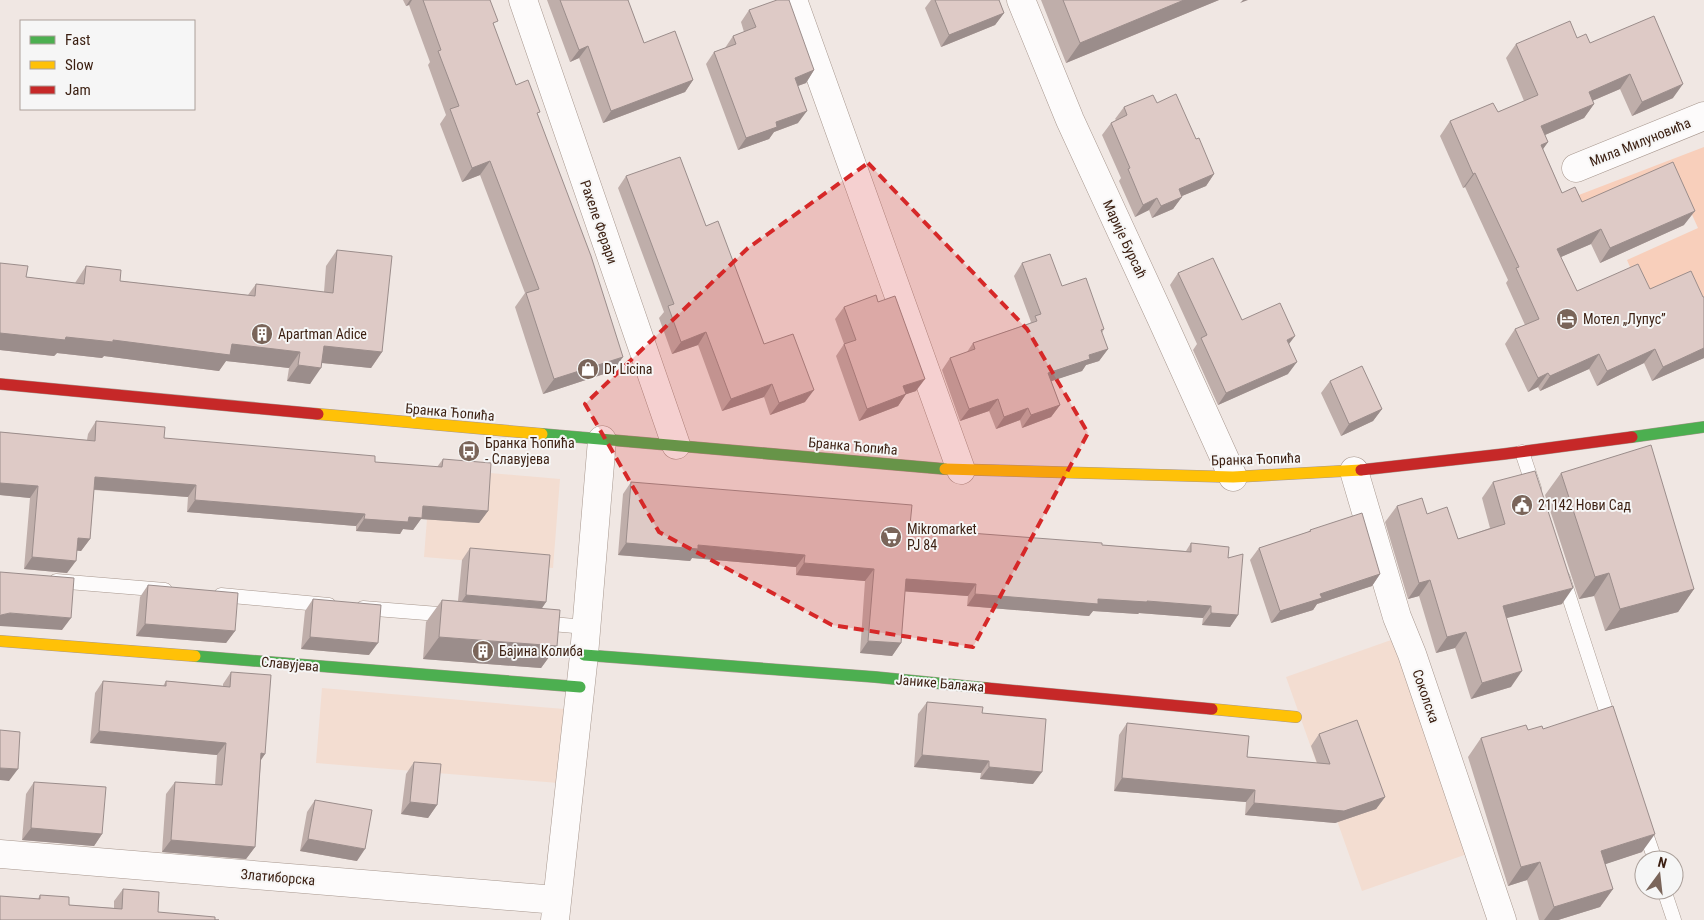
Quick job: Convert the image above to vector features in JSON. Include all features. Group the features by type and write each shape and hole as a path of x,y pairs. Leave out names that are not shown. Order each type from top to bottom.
{"street":[{"name":"Рахеле Ферари","path":"523,0 676,445"},
{"path":"793,0 962,470"},
{"name":"Марије Бурсаћ","path":"1022,0 1070,120 1233,477"},
{"name":"Мила Милуновића","path":"1576,168 1704,116"},
{"name":"Бранка Ћопића","path":"0,384 400,422 962,470 1233,477 1354,471 1522,452 1704,427"},
{"path":"556,910 584,655 602,440"},
{"name":"Соколска","path":"1354,471 1397,617 1412,654 1502,920"},
{"name":"Славујева","path":"0,641 580,687"},
{"name":"Јанике Балажа","path":"584,655 875,677 1296,717"},
{"name":"Златиборска","path":"0,854 556,910"}],"lane":[{"path":"1522,452 1537,499"},
{"path":"1559,566 1615,737"},
{"path":"39,579 174,591"},
{"path":"203,594 465,616"},
{"path":"523,622 586,628"},
{"path":"1639,812 1652,850"},
{"path":"1667,900 1674,920"}],"highlighted area":[{"path":"868,163 1027,329 1088,433 973,647 832,625 659,532 585,404 748,248"}],"shaded area":[{"path":"1704,147 1704,304 1642,295 1627,260 1698,228 1671,168 1577,210 1571,198"},
{"path":"431,468 560,479 553,568 424,557"},
{"path":"1394,639 1470,853 1362,891 1286,677"},
{"path":"322,688 564,709 558,783 316,763"}],"building":[{"path":"423,0 490,0 498,21 493,23 516,85 528,80 540,112 537,113 591,256 623,357 554,379 526,293 539,289 490,161 472,168 450,109 459,106 438,51 441,50"},
{"path":"560,0 628,0 644,43 675,31 693,80 611,111 588,46 579,50"},
{"path":"777,0 789,0 814,70 795,78 807,111 776,122 777,127 746,138 714,52 736,44 733,36 756,27 749,10"},
{"path":"935,0 999,0 1004,13 949,35"},
{"path":"1063,0 1184,0 1080,43"},
{"path":"1654,16 1683,84 1642,102 1630,74 1589,92 1594,104 1541,126 1548,142 1541,145 1562,193 1575,187 1582,202 1673,162 1695,211 1610,248 1601,229 1557,249 1577,291 1638,264 1650,289 1691,271 1704,297 1704,348 1663,367 1655,349 1607,371 1599,354 1550,376 1548,373 1538,378 1515,329 1539,319 1516,268 1519,267 1475,173 1473,174 1450,121 1493,103 1498,112 1538,95 1516,44 1570,21 1577,38 1586,34 1590,43"},
{"path":"1176,94 1196,139 1199,138 1214,174 1179,189 1182,197 1161,206 1157,198 1143,205 1111,123 1127,115 1124,107 1153,95 1157,103"},
{"path":"680,157 706,226 718,221 764,344 793,334 814,390 779,403 772,384 731,399 706,332 681,342 668,306 674,304 626,176"},
{"path":"337,250 392,256 382,352 324,346 321,368 298,365 300,352 232,344 230,355 113,340 113,342 66,337 65,340 0,333 0,263 28,266 26,277 84,284 86,266 121,270 120,281 255,296 256,284 333,293"},
{"path":"1050,254 1062,286 1086,278 1104,329 1101,330 1108,349 1089,355 1090,359 1048,373 1060,405 1031,415 1028,408 1004,417 998,399 969,409 950,358 975,349 973,343 1037,321 1035,316 1041,314 1022,263"},
{"path":"1213,258 1242,320 1280,303 1295,336 1287,340 1297,362 1226,393 1201,338 1207,335 1178,273"},
{"path":"876,295 878,302 895,296 925,379 903,386 906,394 867,409 844,344 856,340 844,307"},
{"path":"1362,366 1382,409 1349,424 1330,381"},
{"path":"96,421 165,427 164,438 375,456 375,462 442,467 443,459 491,463 488,511 423,506 422,518 409,517 408,522 364,519 365,514 195,500 196,485 95,477 90,539 78,538 76,561 32,557 38,486 0,483 0,432 95,441"},
{"path":"1651,445 1694,589 1620,609 1609,573 1595,577 1561,473"},
{"path":"1535,471 1573,588 1503,606 1522,671 1482,683 1466,632 1447,637 1430,580 1419,583 1397,506 1422,498 1427,514 1447,507 1458,539 1505,524 1493,482"},
{"path":"631,482 912,505 910,525 970,529 970,533 1191,552 1191,543 1229,547 1228,558 1243,554 1238,615 1211,613 1211,606 1098,599 1098,604 975,594 976,584 906,579 901,643 868,641 874,569 804,563 805,555 698,545 698,549 626,543"},
{"path":"1362,513 1380,574 1320,594 1322,598 1280,611 1259,548"},
{"path":"470,548 550,555 546,602 466,595"},
{"path":"0,572 74,578 71,618 10,613 0,616"},
{"path":"148,585 238,593 235,631 145,624"},
{"path":"313,599 381,605 378,643 310,637"},
{"path":"442,600 560,610 557,646 439,637"},
{"path":"231,672 271,675 265,754 261,753 255,847 171,840 175,782 222,785 226,743 99,731 103,681 166,686 166,681 230,687"},
{"path":"927,702 983,707 982,713 1046,719 1042,772 989,767 989,761 922,755"},
{"path":"1613,706 1655,834 1601,851 1613,889 1554,907 1540,862 1521,867 1481,738 1526,725 1528,730 1542,726 1543,729"},
{"path":"1357,720 1385,797 1344,811 1254,803 1255,790 1122,778 1127,723 1249,736 1247,757 1330,764 1319,734"},
{"path":"0,730 20,732 18,769 0,768"},
{"path":"414,762 441,764 437,805 410,802"},
{"path":"34,782 106,787 102,834 31,828"},
{"path":"315,800 372,810 365,849 308,839"},
{"path":"123,889 159,892 158,912 215,917 215,920 0,920 0,896 40,899 40,895 69,897 69,905 122,909"}],"traffic: fast":[{"path":"1632,437 1704,427"},
{"path":"542,434 945,469"},
{"path":"584,655 875,677 986,688"},
{"path":"195,656 580,687"}],"traffic: slow":[{"path":"318,414 542,434"},
{"path":"945,469 1233,477 1361,470"},
{"path":"0,641 195,656"},
{"path":"1212,709 1296,717"}],"traffic: jam":[{"path":"0,384 318,414"},
{"path":"1361,470 1632,437"},
{"path":"986,688 1212,709"}],"place":[{"name":"Мотел „Лупус”","path":"1567,319"},
{"name":"Apartman Adice","path":"262,334"},
{"name":"Dr Licina","path":"588,369"},
{"name":"Бранка Ћопића - Славујева","path":"469,451"},
{"name":"21142 Нови Сад","path":"1522,505"},
{"name":"Mikromarket PJ 84","path":"891,537"},
{"name":"Бајина Колиба","path":"483,651"}]}
